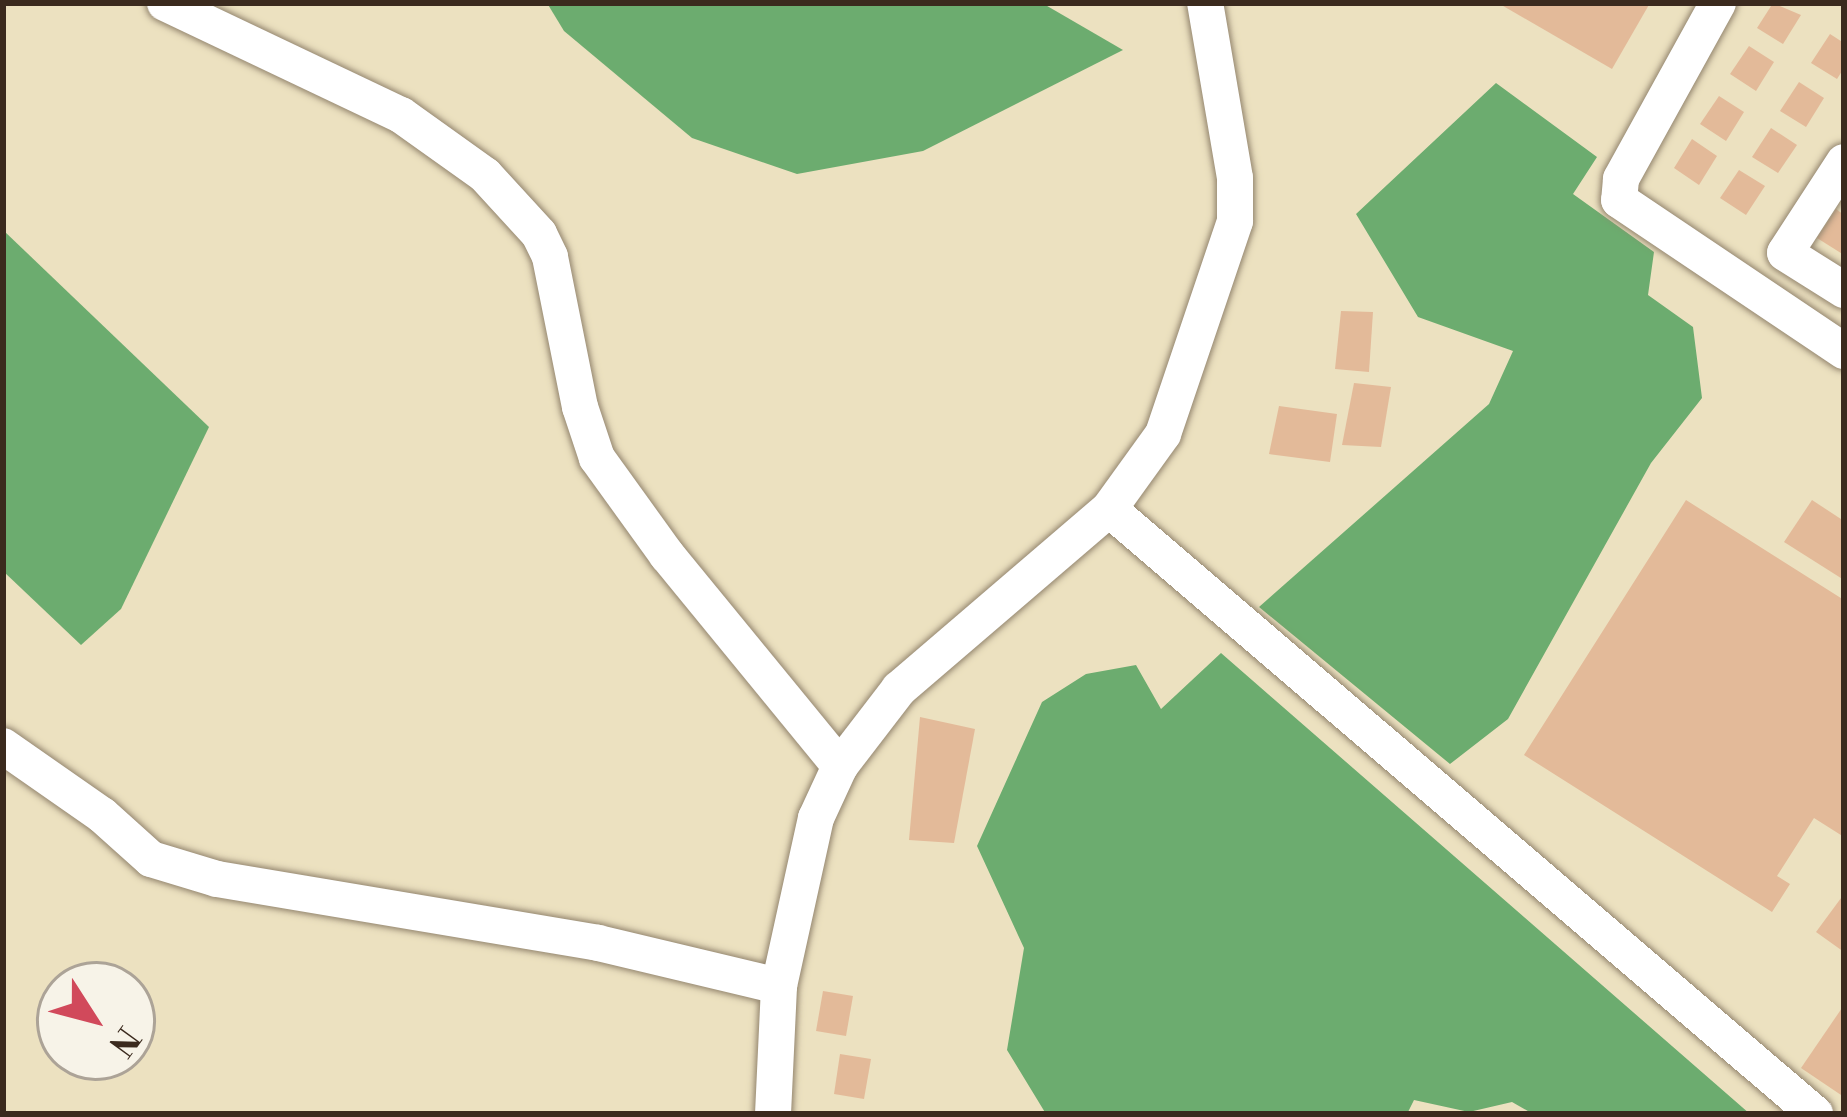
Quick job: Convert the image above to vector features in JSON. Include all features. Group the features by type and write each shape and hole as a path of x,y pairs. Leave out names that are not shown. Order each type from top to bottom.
{"street":[{"path":"165,3 401,115 485,175 539,234 597,458 667,555 840,766"},
{"path":"772,1114 779,986 816,818 840,766 899,689 1109,509 1162,434 1235,220 1234,178 1205,3"},
{"path":"1718,3 1621,179 1618,200 1844,351"},
{"path":"1844,162 1785,253 1844,290"},
{"path":"1109,509 1815,1114"},
{"path":"3,746 102,815 152,859 218,879 598,943 779,986"}],"green space":[{"path":"547,3 1042,3 1123,50 923,151 797,174 692,138 564,31"},
{"path":"1496,83 1597,157 1573,194 1654,252 1648,295 1693,327 1702,398 1651,463 1508,719 1450,764 1259,607 1489,404 1513,351 1418,317 1356,214"},
{"path":"3,230 209,427 121,609 81,645 3,571"},
{"path":"1221,653 1750,1114 1533,1114 1512,1102 1469,1112 1414,1100 1407,1114 1046,1114 1007,1050 1024,948 977,846 1042,702 1086,674 1136,665 1161,709"}],"building":[{"path":"1498,3 1650,3 1612,69"},
{"path":"1773,3 1801,15 1783,44 1757,28"},
{"path":"1830,34 1844,43 1844,68 1837,79 1811,63"},
{"path":"1749,46 1774,62 1756,91 1730,74"},
{"path":"1799,82 1824,98 1806,127 1780,111"},
{"path":"1719,96 1744,112 1726,141 1700,124"},
{"path":"1771,128 1797,145 1778,173 1752,157"},
{"path":"1692,139 1717,156 1699,185 1674,168"},
{"path":"1739,170 1765,186 1746,215 1720,198"},
{"path":"1836,209 1844,215 1844,255 1817,238"},
{"path":"1341,311 1373,312 1369,372 1335,369"},
{"path":"1354,383 1391,387 1381,447 1342,445"},
{"path":"1279,406 1337,414 1330,462 1269,454"},
{"path":"1686,500 1844,600 1844,837 1814,818 1777,876 1790,884 1772,912 1524,755"},
{"path":"1812,500 1844,521 1844,580 1784,542"},
{"path":"920,717 975,729 954,843 909,840"},
{"path":"1844,894 1844,952 1816,932"},
{"path":"823,991 853,996 846,1036 816,1031"},
{"path":"1844,1005 1844,1097 1801,1068"},
{"path":"840,1054 871,1059 864,1099 834,1094"}]}
